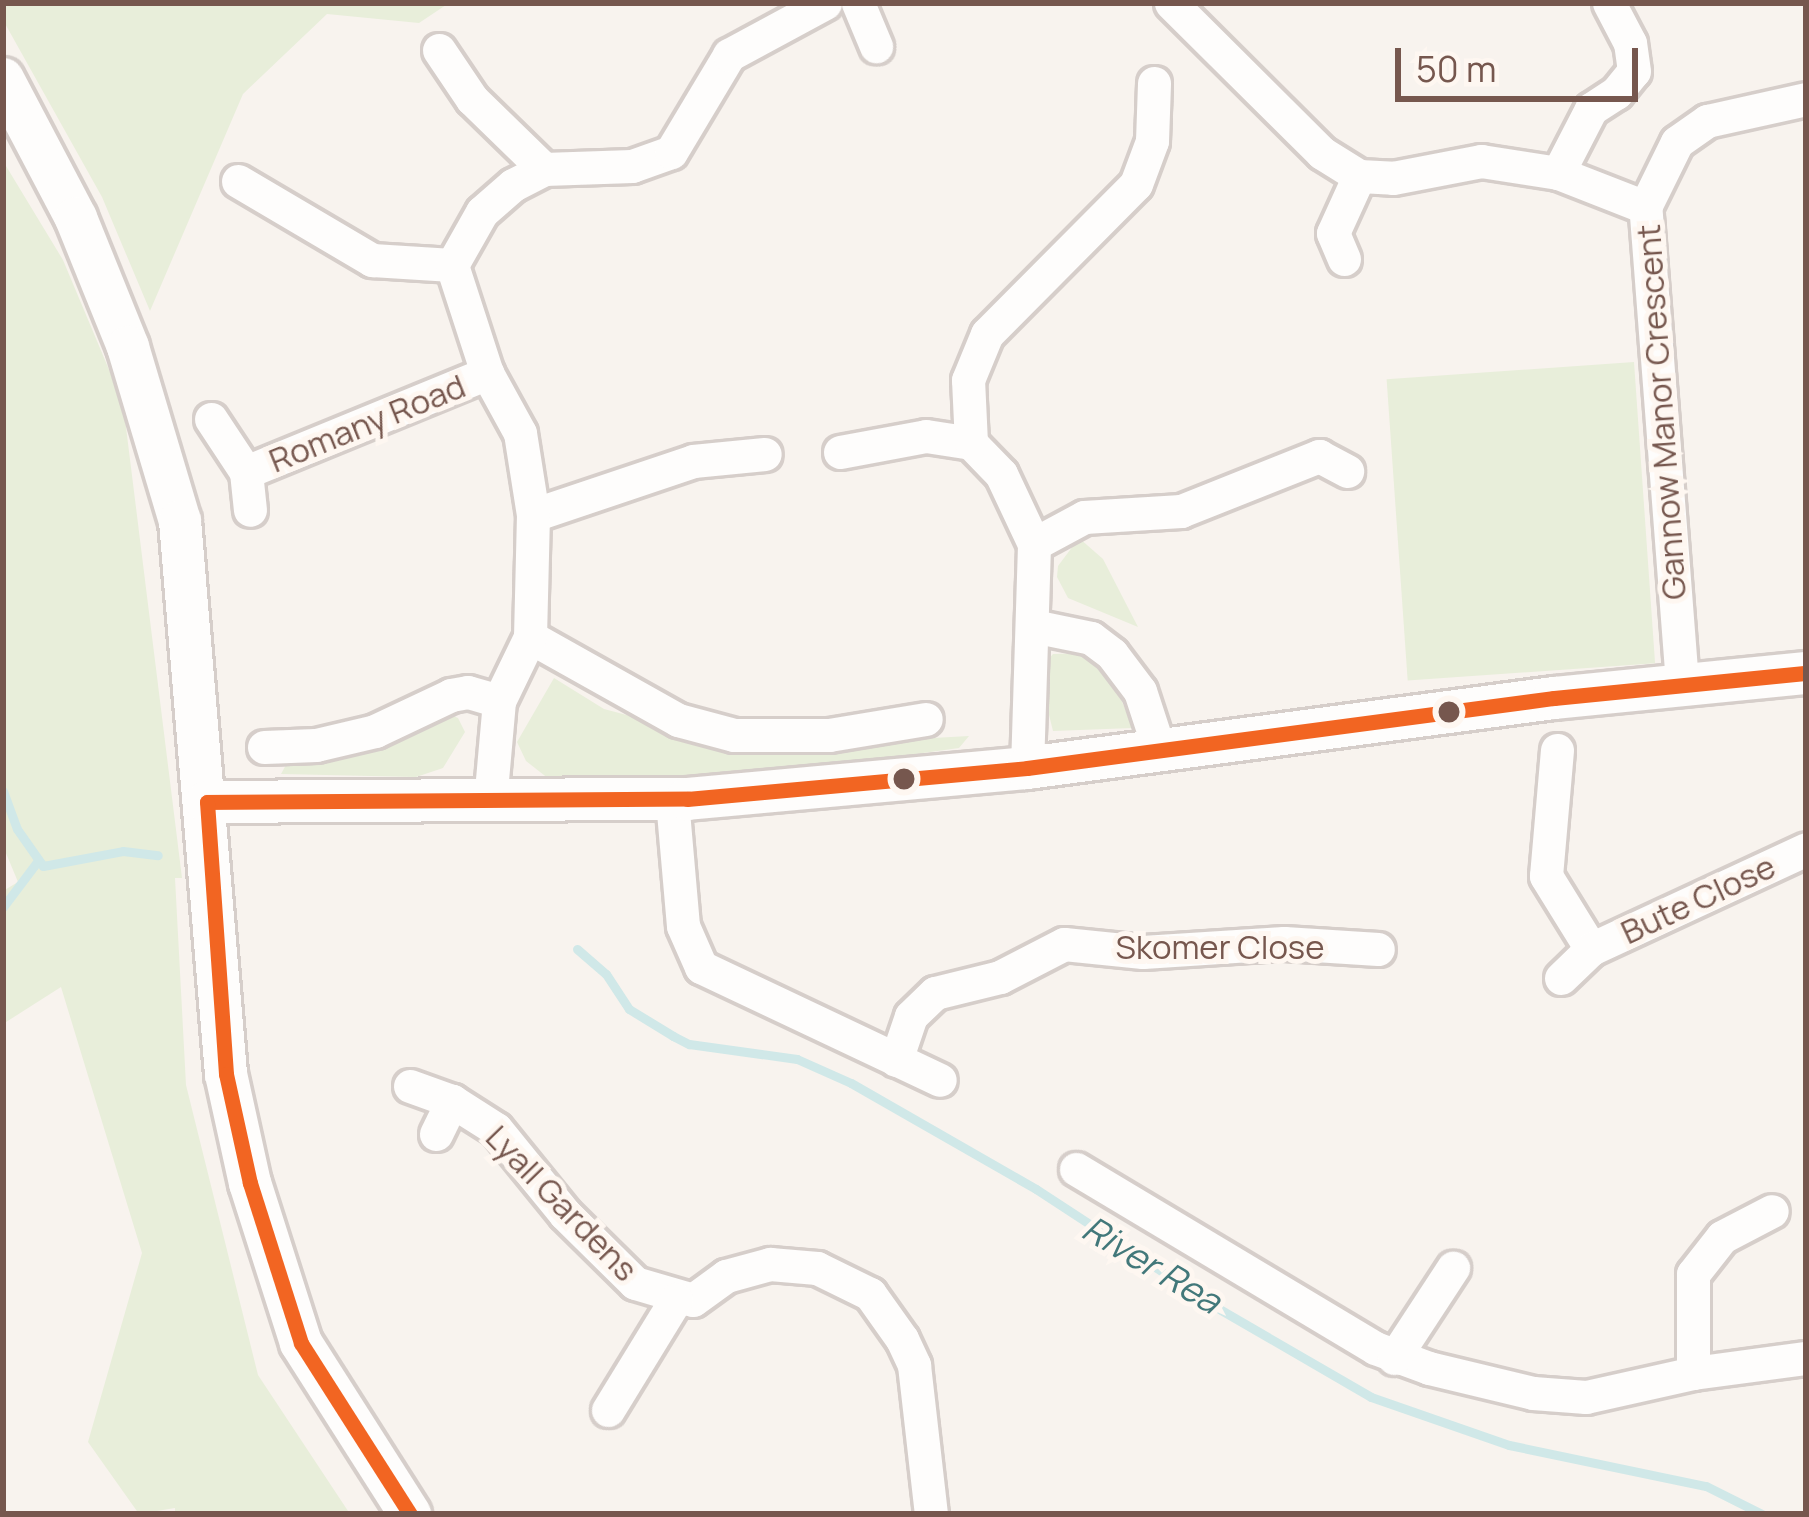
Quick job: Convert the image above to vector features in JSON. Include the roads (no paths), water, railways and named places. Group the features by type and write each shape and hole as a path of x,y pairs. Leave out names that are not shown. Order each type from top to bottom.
{"street":[{"path":"238,181 372,260 452,265 482,212 513,185 544,169 632,166 671,152 729,55 825,3"},
{"path":"858,3 876,46"},
{"path":"1171,3 1322,153 1359,176 1393,178 1480,161 1558,173 1646,207"},
{"path":"1558,173 1592,109 1616,93 1634,71 1630,44 1609,3"},
{"path":"439,50 472,99 544,169"},
{"path":"3,79 76,218 128,347 180,521 207,802 226,1074 250,1183 301,1343 410,1514"},
{"path":"1027,768 1034,544 1000,474 971,442 968,380 987,334 1136,184 1152,141 1154,83"},
{"name":"Gannow Manor Crescent","path":"1682,683 1646,207 1677,142 1707,121 1806,99"},
{"path":"1344,259 1333,233 1359,176"},
{"name":"Romany Road","path":"452,265 487,373 520,434 532,514 530,637 499,701 490,802"},
{"name":"Romany Road","path":"246,472 487,373"},
{"name":"Romany Road","path":"211,419 246,472 250,510"},
{"path":"840,452 926,436 971,442"},
{"path":"532,514 693,461 765,454"},
{"path":"1034,544 1084,517 1181,511 1318,456 1347,471"},
{"path":"1033,626 1091,638 1112,654 1140,691 1159,749"},
{"path":"530,637 678,720 734,735 829,736 926,719"},
{"path":"207,802 672,800 1027,768 1682,683 1806,673"},
{"path":"264,747 316,745 375,731 451,695 468,692 499,701"},
{"name":"Bute Close","path":"1557,751 1546,876 1591,949"},
{"path":"672,800 683,926 701,967 940,1080"},
{"name":"Bute Close","path":"1561,978 1591,949 1806,849"},
{"name":"Skomer Close","path":"896,1060 911,1016 934,993 1000,976 1064,944 1143,952 1284,943 1378,950"},
{"name":"Lyall Gardens","path":"410,1086 452,1101 496,1129 566,1214 635,1283 676,1299 692,1300 726,1276 770,1264 817,1268 869,1294 914,1365 931,1514"},
{"name":"Lyall Gardens","path":"436,1134 452,1101"},
{"path":"1076,1169 1394,1358 1533,1393 1586,1397 1693,1373 1806,1358"},
{"path":"1693,1373 1694,1274 1721,1237 1772,1211"},
{"path":"1394,1358 1453,1268"},
{"name":"Lyall Gardens","path":"608,1410 676,1299"}],"waterway":[{"name":"River Rea","path":"3,791 17,829 43,866 123,851 158,855"},
{"path":"3,907 37,862"},
{"name":"River Rea","path":"577,949 606,974 629,1009 673,1036 689,1044 797,1059 851,1083 1036,1189 1221,1310 1371,1397 1509,1445 1706,1486 1762,1514"}]}
